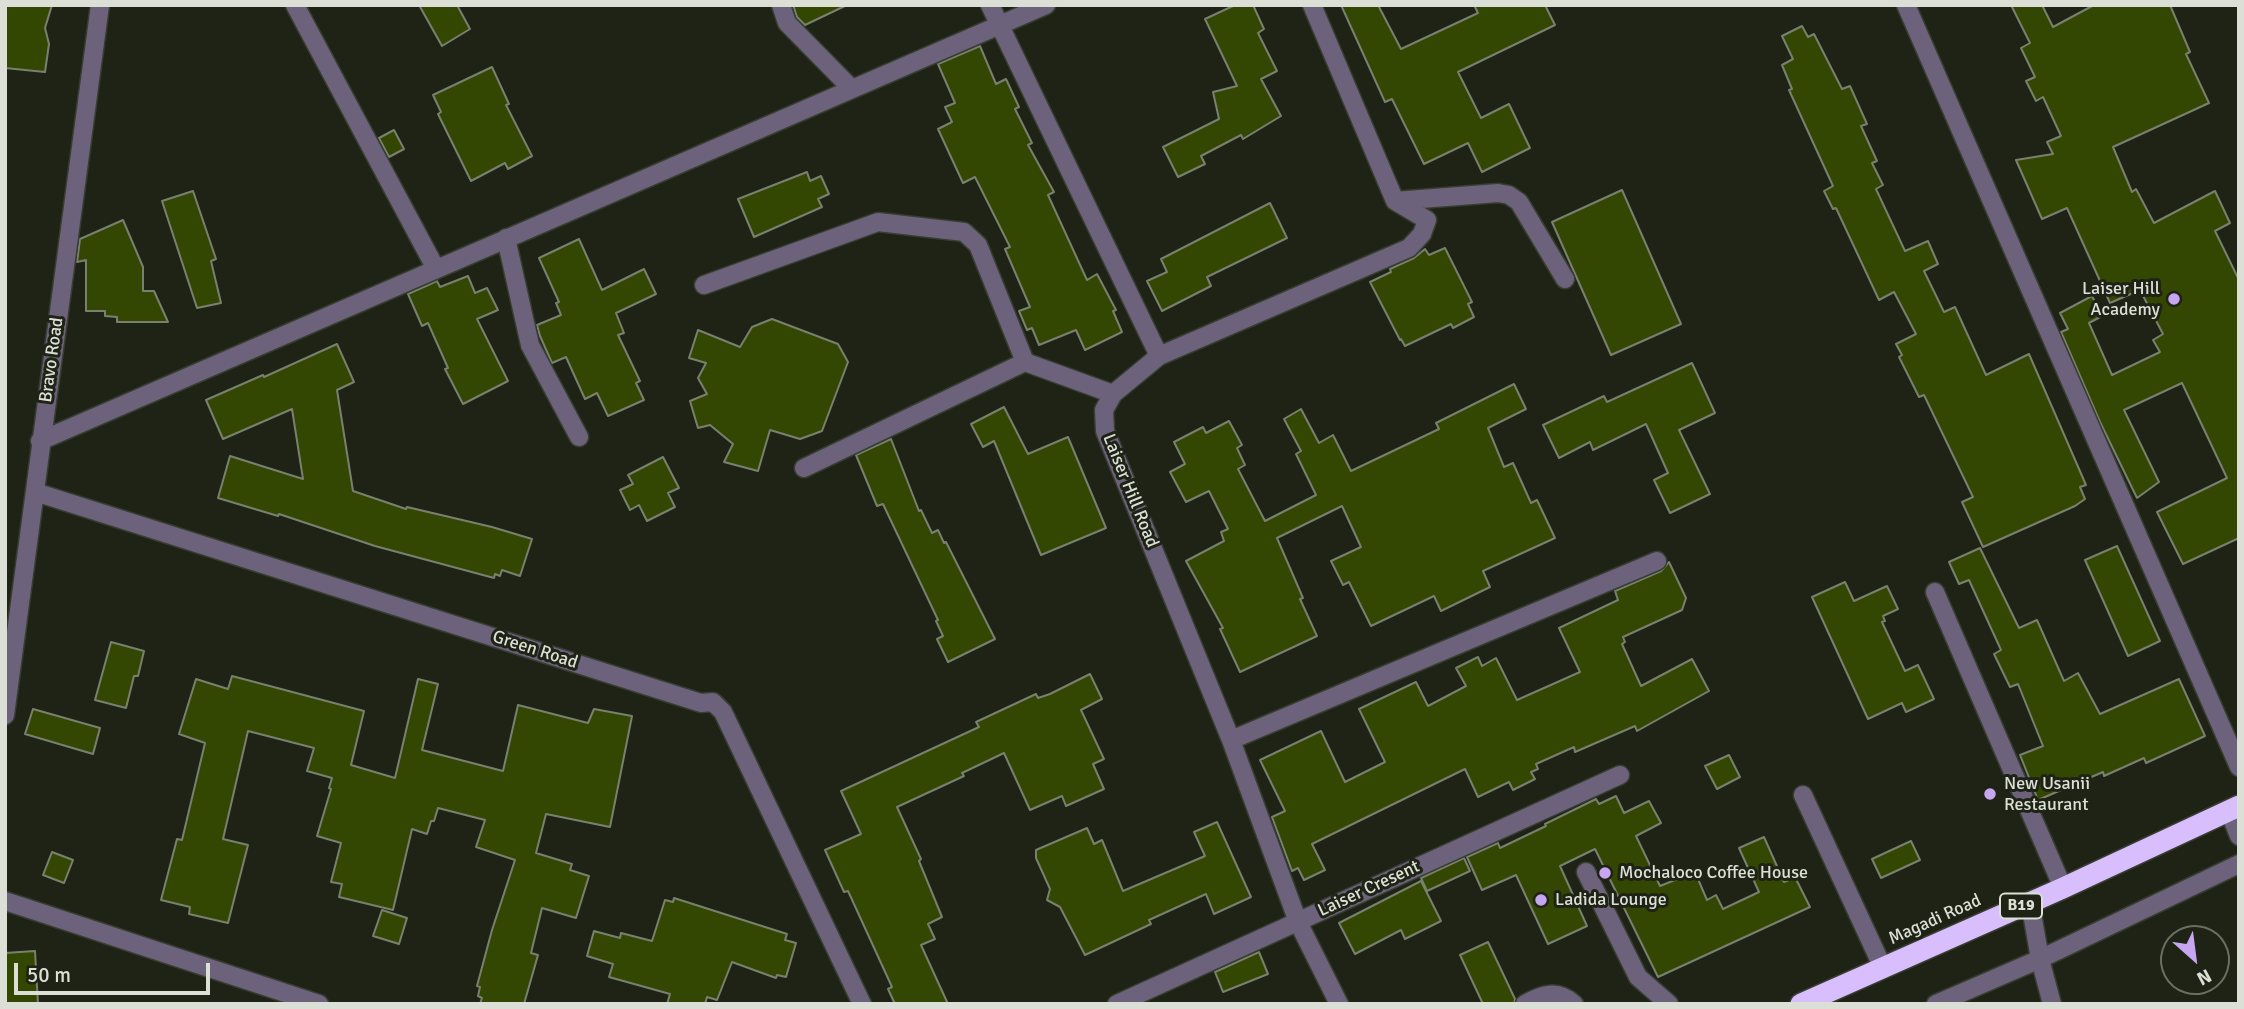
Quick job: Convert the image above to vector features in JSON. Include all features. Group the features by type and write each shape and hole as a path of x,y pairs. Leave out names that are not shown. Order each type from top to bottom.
{"highway":[{"name":"Magadi Road","path":"1801,1004 2063,888 2234,808"}],"street":[{"name":"Bravo Road","path":"5,715 100,5"},
{"path":"295,5 436,269"},
{"path":"781,5 786,23 851,88"},
{"path":"990,5 1159,356"},
{"path":"40,441 1045,5"},
{"path":"804,468 1025,362 1113,394 1159,356 1409,248 1422,234 1427,220 1395,201 1312,5"},
{"path":"1906,5 2239,767"},
{"path":"1395,201 1498,193 1509,195 1519,202 1565,279"},
{"path":"704,285 878,222 964,232 978,245 1025,362"},
{"path":"506,238 530,345 579,437"},
{"name":"Laiser Hill Road","path":"1113,394 1104,410 1105,431 1231,740 1298,922 1339,1004"},
{"name":"Green Road","path":"35,492 701,703 713,702 723,712 862,1004"},
{"path":"1231,740 1657,561"},
{"path":"1935,592 2063,888"},
{"name":"Laiser Cresent","path":"1118,1004 1620,775"},
{"path":"1803,795 1883,968"},
{"path":"2234,808 2239,836"},
{"path":"1936,1004 2040,959 2239,864"},
{"path":"1586,872 1637,977 1669,1004"},
{"path":"5,901 319,1004"},
{"path":"2031,902 2040,959 2052,1004"},
{"path":"1525,1004 1540,995 1555,994 1568,998 1574,1004"}],"building":[{"path":"5,5 52,5 45,28 49,44 45,72 5,68"},
{"path":"419,5 457,5 470,29 442,46"},
{"path":"793,5 847,5 805,25 797,17"},
{"path":"1235,5 1253,5 1264,29 1258,33 1277,71 1261,79 1281,116 1243,139 1241,135 1201,156 1205,164 1178,177 1163,147 1219,119 1213,92 1237,86 1205,19"},
{"path":"1341,5 1378,5 1401,49 1478,13 1474,5 1545,5 1555,25 1458,72 1481,118 1509,104 1530,148 1482,172 1468,143 1424,164 1392,99 1385,102"},
{"name":"Laiser Hill Academy","path":"2011,5 2042,5 2053,27 2094,5 2170,5 2190,52 2186,54 2209,103 2113,147 2132,192 2136,189 2154,223 2215,191 2230,223 2215,231 2239,280 2239,538 2183,564 2157,512 2227,478 2182,383 2124,410 2159,482 2137,498 2100,422 2061,332 2068,329 2060,313 2092,296 2102,316 2089,323 2112,375 2160,352 2153,340 2163,334 2140,290 2110,303 2067,208 2042,219 2016,160 2053,154 2047,142 2061,136 2043,97 2036,101 2026,81 2035,77 2021,48 2030,43"},
{"path":"1802,26 1808,37 1814,34 1842,89 1850,86 1867,124 1861,126 1877,161 1872,163 1883,185 1876,189 1905,251 1928,241 1938,264 1924,271 1944,312 1955,307 1986,375 2029,354 2086,485 2080,487 2085,499 2075,506 1983,547 1962,502 1973,497 1924,395 1919,397 1899,357 1902,355 1896,344 1916,334 1894,292 1879,300 1836,208 1833,209 1824,191 1833,186 1789,90 1792,89 1782,65 1793,59 1782,36"},
{"path":"980,46 996,84 1006,79 1019,107 1015,109 1032,143 1028,145 1054,192 1048,195 1087,280 1097,274 1116,310 1113,311 1122,332 1085,350 1076,330 1039,345 1032,328 1027,330 1019,311 1030,307 1005,249 1010,247 975,177 963,183 938,129 952,122 945,107 955,103 938,64"},
{"path":"492,67 509,104 506,105 532,156 508,169 505,163 471,181 438,114 441,112 433,95"},
{"path":"394,130 404,149 389,157 379,138"},
{"path":"807,172 810,181 821,176 829,194 818,199 822,207 754,237 738,199"},
{"path":"1622,190 1681,324 1611,355 1552,222"},
{"path":"193,191 216,259 211,261 221,303 197,308 162,201"},
{"path":"1270,203 1287,238 1207,277 1211,286 1162,311 1147,281 1167,272 1161,259"},
{"path":"123,220 143,267 143,291 154,291 168,322 117,322 117,317 105,316 105,311 86,311 86,260 77,262 80,239"},
{"path":"579,239 602,290 644,269 656,294 616,313 624,333 618,335 640,381 636,383 644,400 608,416 597,393 585,399 566,357 552,363 537,325 561,315 556,303 559,302 539,258"},
{"path":"1445,248 1472,302 1468,304 1474,317 1453,328 1451,324 1405,346 1370,282 1391,272 1390,269 1414,258 1425,249 1429,255"},
{"path":"468,276 475,293 487,288 498,310 477,319 508,381 463,404 445,369 448,368 428,323 422,326 408,294 437,281 440,287"},
{"path":"772,319 838,344 848,362 822,431 800,439 770,430 758,471 724,462 733,444 710,425 698,428 690,401 707,394 698,378 706,363 689,358 698,330 740,347 752,327"},
{"path":"337,344 354,382 337,390 353,491 406,509 407,507 492,527 532,539 520,576 502,570 500,576 495,574 494,578 375,546 279,514 278,516 218,498 230,456 303,479 292,409 223,439 206,400"},
{"path":"1692,363 1715,413 1679,430 1710,494 1670,513 1654,480 1668,473 1646,424 1593,450 1590,442 1559,458 1543,425 1604,396 1607,402"},
{"path":"1514,384 1526,409 1488,428 1504,467 1513,463 1531,503 1537,500 1555,538 1483,571 1490,587 1441,611 1434,596 1371,626 1349,582 1343,585 1331,561 1361,547 1342,506 1277,538 1317,636 1240,672 1220,629 1223,628 1186,561 1224,541 1221,532 1228,529 1209,491 1186,502 1170,472 1185,464 1174,442 1203,427 1206,433 1229,421 1242,445 1237,448 1245,465 1238,469 1265,521 1316,495 1296,454 1301,451 1284,419 1301,409 1319,443 1333,435 1351,471 1439,429 1436,423"},
{"path":"1004,407 1028,454 1068,437 1106,528 1041,555 994,441 983,447 971,424"},
{"path":"891,439 919,511 921,510 932,533 938,530 944,543 946,542 995,639 948,662 937,639 943,636 936,621 938,620 883,504 877,506 856,455"},
{"path":"663,457 679,488 668,493 675,507 647,521 639,505 630,510 620,490 633,484 628,475"},
{"path":"2117,546 2160,641 2128,656 2085,560"},
{"path":"1980,548 2019,628 2037,620 2064,681 2078,673 2100,714 2179,679 2205,736 2146,763 2144,758 2104,776 2103,772 2038,800 2020,755 2043,746 2018,684 2010,687 1994,654 2001,650 1969,580 1959,584 1949,562"},
{"path":"1669,562 1686,598 1682,610 1623,637 1625,642 1622,644 1641,686 1692,659 1709,691 1637,731 1635,726 1575,752 1574,747 1536,764 1538,769 1531,772 1535,779 1513,790 1509,782 1478,797 1465,769 1312,844 1325,870 1304,880 1298,868 1292,871 1272,817 1285,811 1260,760 1321,731 1345,782 1385,762 1359,709 1416,682 1428,706 1466,686 1456,668 1478,657 1482,666 1496,658 1517,700 1580,672 1559,628 1618,600 1615,591 1661,571"},
{"path":"1845,582 1854,601 1887,586 1898,609 1883,616 1885,621 1882,622 1905,671 1918,665 1934,699 1906,712 1902,703 1868,719 1812,597"},
{"path":"111,642 144,651 126,708 95,700"},
{"path":"1090,674 1102,699 1081,710 1104,759 1093,764 1104,789 1066,806 1062,796 1030,810 1004,753 962,773 964,776 897,807 921,859 919,861 942,917 928,924 935,939 921,945 948,1004 895,1004 888,989 892,987 848,891 844,892 825,850 861,834 841,791 979,727 976,722 1036,694 1038,698 1050,694"},
{"path":"232,676 364,711 351,765 395,778 418,679 438,684 422,750 503,771 518,705 588,723 594,709 632,716 610,827 546,814 536,853 572,864 570,870 589,876 576,918 542,908 531,953 538,955 524,1004 480,1004 482,998 478,996 480,987 477,986 492,930 515,860 476,847 485,820 438,808 427,834 412,829 393,910 339,897 342,884 331,882 341,843 317,836 332,778 307,771 314,748 248,731 223,839 248,845 228,923 189,914 190,907 161,900 177,839 182,840 205,743 179,734 196,679 228,689"},
{"path":"33,709 100,728 93,754 25,734"},
{"path":"1729,755 1740,777 1717,789 1705,766"},
{"path":"1616,796 1624,813 1649,801 1661,823 1636,836 1660,886 1695,872 1707,900 1716,895 1723,909 1759,892 1739,848 1764,837 1784,882 1795,877 1810,907 1658,977 1595,849 1560,866 1587,926 1548,944 1516,875 1482,890 1467,857 1498,843 1500,848 1596,799 1599,804"},
{"path":"1217,822 1251,897 1214,914 1206,894 1149,920 1151,924 1085,955 1060,907 1047,900 1050,889 1036,858 1036,850 1087,828 1094,844 1102,840 1123,891 1205,856 1194,832"},
{"path":"1911,841 1920,860 1881,878 1872,859"},
{"path":"52,852 73,860 64,883 43,875"},
{"path":"1464,858 1470,871 1427,891 1421,878"},
{"path":"1421,881 1441,921 1405,939 1401,930 1355,954 1339,923"},
{"path":"674,898 787,934 785,940 796,943 786,977 777,975 776,978 732,962 717,1000 707,997 705,1004 667,1004 670,994 609,977 613,964 587,956 594,931 620,938 621,933 652,941 665,900 673,902"},
{"path":"382,910 407,918 399,944 373,936"},
{"path":"1488,942 1515,999 1514,1004 1483,1004 1460,955"},
{"path":"35,951 38,1004 5,1004 5,953"},
{"path":"1259,952 1268,974 1223,992 1215,972"}],"place":[{"name":"Laiser Hill Academy","path":"2174,299"},
{"name":"New Usanii Restaurant","path":"1990,794"},
{"name":"Mochaloco Coffee House","path":"1605,873"},
{"name":"Ladida Lounge","path":"1541,900"}]}
